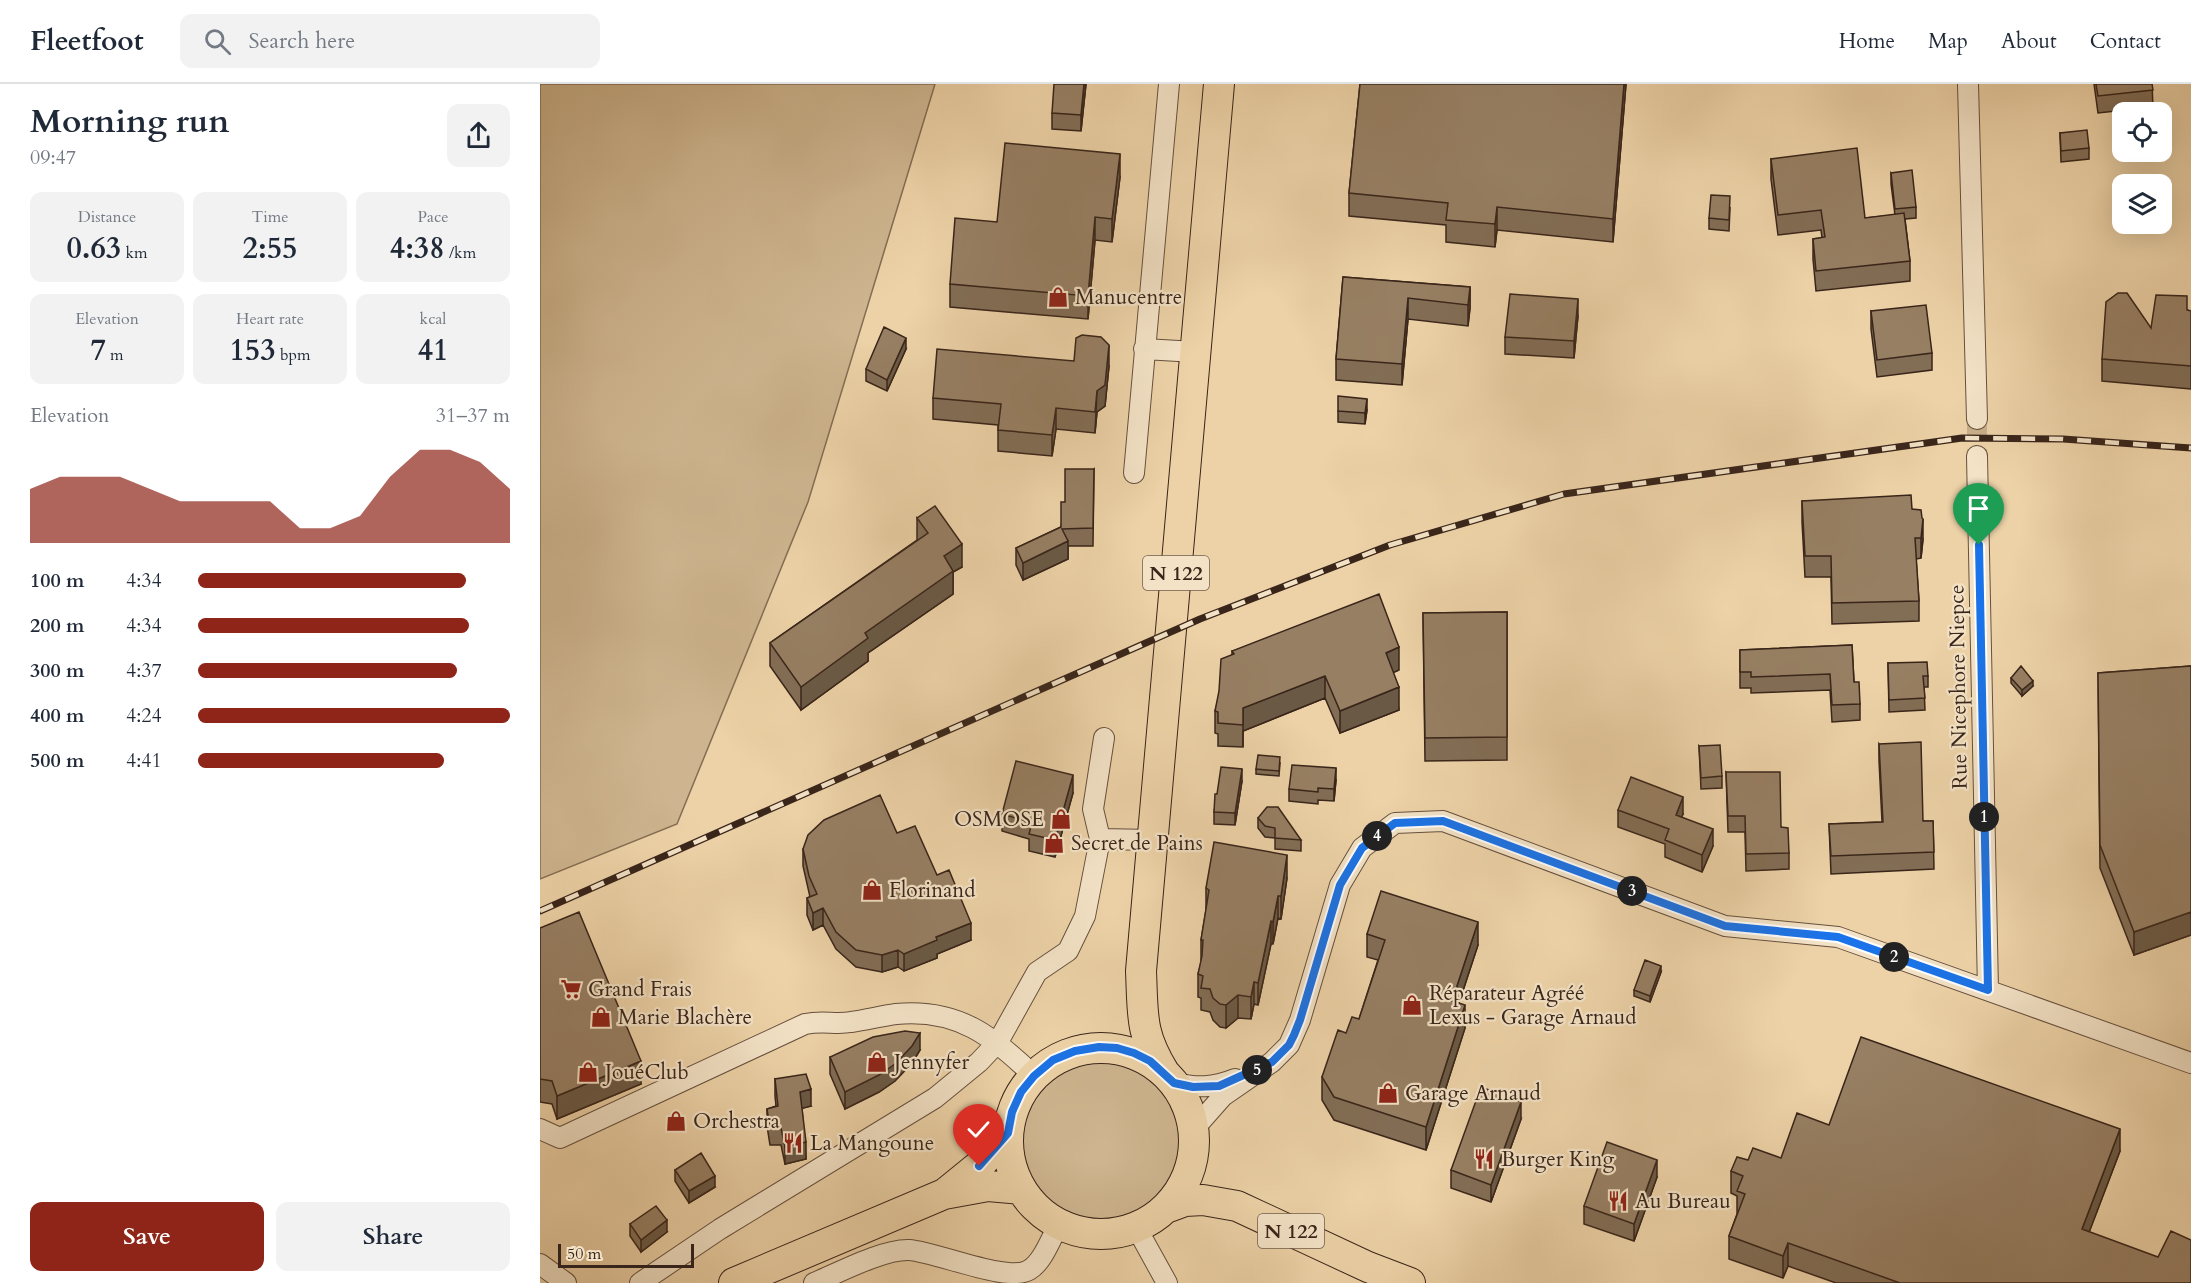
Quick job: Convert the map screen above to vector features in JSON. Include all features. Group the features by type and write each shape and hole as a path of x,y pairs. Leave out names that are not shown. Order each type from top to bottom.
{"main road":[{"name":"N 122","path":"1169,1077 1154,1056 1144,1032 1141,971 1219,84"},
{"path":"1099,1047 1125,1021 1141,971"},
{"path":"1099,1047 1117,1048 1134,1053 1150,1061 1169,1077 1185,1100 1193,1139 1185,1181 1166,1208 1137,1227 1111,1234 1084,1233 1059,1224 1037,1209 1020,1189 1010,1162 1008,1133 1012,1112 1021,1092 1034,1076 1053,1060 1075,1051 1099,1047"},
{"path":"944,1194 979,1166 1008,1133"},
{"name":"N 122","path":"1193,1139 1217,1187 1237,1206"},
{"path":"734,1283 944,1194 988,1186 1020,1189"},
{"name":"N 122","path":"1166,1208 1185,1201 1203,1200 1237,1206 1360,1263 1410,1283"}],"street":[{"path":"1134,473 1169,84"},
{"path":"1968,84 1977,419"},
{"path":"1144,349 1196,352"},
{"name":"Rue Nicephore Niepce","path":"1977,456 1988,990"},
{"path":"640,1283 720,1229 935,1098 979,1062 998,1042 1037,972 1068,951 1085,916 1100,839 1093,809 1104,738"},
{"path":"1193,1139 1222,1096 1281,1055 1294,1035 1340,885 1362,848 1395,823 1443,821 1725,926 1838,937 2191,1063"},
{"path":"1100,839 1153,840"},
{"path":"540,1129 560,1138 805,1024 820,1020 848,1023 898,1014 928,1015 956,1020 986,1033 1034,1076"},
{"path":"1169,1077 1193,1087 1211,1088 1262,1068"},
{"path":"814,1283 885,1254 906,1250 932,1253 1013,1275 1030,1270 1041,1257 1059,1224"},
{"path":"1137,1227 1167,1283"},
{"path":"540,1264 566,1283"}],"shaded area":[{"path":"540,84 935,84 808,502 677,824 540,879"},
{"path":"1100,1060 1131,1066 1157,1083 1174,1109 1180,1140 1174,1171 1157,1197 1131,1214 1100,1220 1069,1214 1043,1197 1026,1171 1020,1140 1026,1109 1043,1083 1069,1066"}],"building":[{"path":"1054,84 1084,84 1081,115 1052,113"},
{"path":"1360,84 1624,84 1613,219 1497,207 1495,224 1446,220 1448,203 1349,193"},
{"path":"2096,84 2152,84 2153,90 2098,96"},
{"path":"2087,130 2089,148 2061,151 2060,133"},
{"path":"1005,143 1120,154 1112,219 1095,217 1088,296 950,284 955,218 997,222"},
{"path":"1857,148 1865,218 1904,213 1910,261 1816,271 1813,239 1825,237 1821,210 1778,215 1771,159"},
{"path":"1912,170 1916,207 1895,209 1891,173"},
{"path":"1711,195 1730,196 1729,220 1709,218"},
{"path":"1343,277 1470,287 1468,305 1408,298 1402,364 1336,359"},
{"path":"2118,293 2127,293 2151,328 2156,295 2187,296 2187,310 2191,311 2191,366 2102,359 2106,302"},
{"path":"1510,294 1578,299 1574,341 1505,337"},
{"path":"1926,305 1932,353 1877,360 1871,311"},
{"path":"884,327 906,338 887,380 866,369"},
{"path":"1082,335 1101,337 1109,345 1105,385 1097,391 1095,412 1056,408 1052,435 998,430 1001,404 933,398 937,349 1074,361 1076,338"},
{"path":"1338,396 1367,399 1365,413 1338,411"},
{"path":"1065,469 1094,469 1093,528 1062,529 1068,541 1023,563 1016,548 1061,527 1061,502 1065,502"},
{"path":"1911,495 1912,509 1921,510 1923,519 1921,538 1915,538 1919,601 1832,603 1831,556 1805,556 1802,501"},
{"path":"935,506 962,544 944,556 953,571 865,633 868,638 801,687 770,643 928,533 917,518"},
{"path":"1379,594 1399,647 1386,653 1399,687 1340,711 1325,676 1243,708 1243,725 1218,723 1218,712 1215,711 1221,659 1234,654 1232,651"},
{"path":"1507,612 1507,737 1425,738 1423,613"},
{"path":"1852,645 1854,682 1859,682 1860,704 1832,705 1830,674 1751,677 1751,672 1740,672 1740,650"},
{"path":"1927,662 1928,676 1923,676 1925,698 1889,700 1888,663"},
{"path":"2021,666 2033,681 2022,690 2011,678"},
{"path":"2191,666 2191,912 2134,932 2100,845 2098,673"},
{"path":"1921,742 1923,821 1933,821 1934,852 1831,856 1829,824 1883,822 1879,744"},
{"path":"1720,745 1722,776 1701,778 1699,746"},
{"path":"1258,755 1280,757 1279,771 1256,769"},
{"path":"1016,761 1073,775 1055,840 1029,834 1032,823 1002,814"},
{"path":"1292,765 1336,768 1334,789 1318,788 1318,792 1289,789"},
{"path":"1221,767 1242,769 1235,813 1214,812"},
{"path":"1726,772 1780,772 1781,827 1788,828 1789,853 1746,854 1745,816 1728,816"},
{"path":"1631,777 1683,797 1676,815 1713,829 1702,855 1665,840 1669,829 1618,810"},
{"name":"Florinand","path":"880,795 897,833 915,826 937,875 949,870 971,923 936,937 937,940 904,954 898,950 882,955 856,950 836,932 823,908 813,913 807,898 817,894 809,876 803,849 808,835 824,820"},
{"path":"1267,807 1278,807 1301,840 1275,838 1275,828 1265,826 1258,818"},
{"path":"1214,842 1287,855 1281,896 1278,896 1273,922 1271,921 1258,983 1254,982 1251,997 1238,995 1226,1005 1220,1004 1213,998 1210,989 1201,988 1203,976 1198,974 1209,890 1206,888"},
{"path":"1381,891 1478,922 1452,1001 1465,1005 1426,1127 1334,1097 1322,1077 1338,1030 1346,1033 1352,1017 1359,1019 1385,940 1367,934"},
{"path":"579,912 641,1061 557,1096 552,1081 540,1079 540,928"},
{"path":"1645,960 1661,966 1650,996 1634,990"},
{"path":"905,1031 920,1033 912,1046 895,1064 845,1092 830,1057 873,1037"},
{"path":"1861,1037 2120,1129 2082,1229 2158,1257 2171,1231 2191,1240 2191,1283 1900,1283 1788,1243 1783,1256 1729,1236 1745,1194 1737,1191 1743,1176 1731,1171 1737,1157 1748,1160 1753,1148 1781,1158 1797,1113 1829,1125"},
{"path":"806,1074 811,1089 800,1092 806,1142 785,1147 781,1128 770,1128 767,1109 778,1106 775,1079"},
{"path":"1481,1087 1521,1102 1491,1185 1451,1170"},
{"path":"1607,1142 1657,1160 1634,1224 1584,1206"},
{"path":"701,1153 715,1176 689,1191 675,1170"},
{"path":"656,1206 667,1220 641,1240 630,1224"}],"tunnel":[{"path":"1977,419 1977,456"}],"railway":[{"path":"540,911 1200,619 1390,545 1564,494 1962,438 2063,439 2191,448"}],"place":[{"name":"Manucentre","path":"1058,297"},
{"name":"OSMOSE","path":"1061,819"},
{"name":"Secret de Pains","path":"1054,843"},
{"name":"Florinand","path":"872,890"},
{"name":"Grand Frais","path":"571,989"},
{"name":"Réparateur Agréé Lexus - Garage Arnaud","path":"1412,1005"},
{"name":"Marie Blachère","path":"601,1017"},
{"name":"Jennyfer","path":"877,1062"},
{"name":"JouéClub","path":"588,1072"},
{"name":"Garage Arnaud","path":"1388,1093"},
{"name":"Orchestra","path":"676,1121"},
{"name":"La Mangoune","path":"793,1143"},
{"name":"Burger King","path":"1484,1159"},
{"name":"Au Bureau","path":"1618,1201"}],"route":[{"path":"979,1166 1008,1133 1012,1112 1021,1092 1034,1076 1053,1060 1075,1051 1099,1047 1117,1048 1150,1061 1174,1083 1211,1088 1262,1068 1281,1055 1289,1045 1300,1020 1340,885 1362,848 1395,823 1443,821 1725,926 1838,937 1988,990 1979,545"}]}
